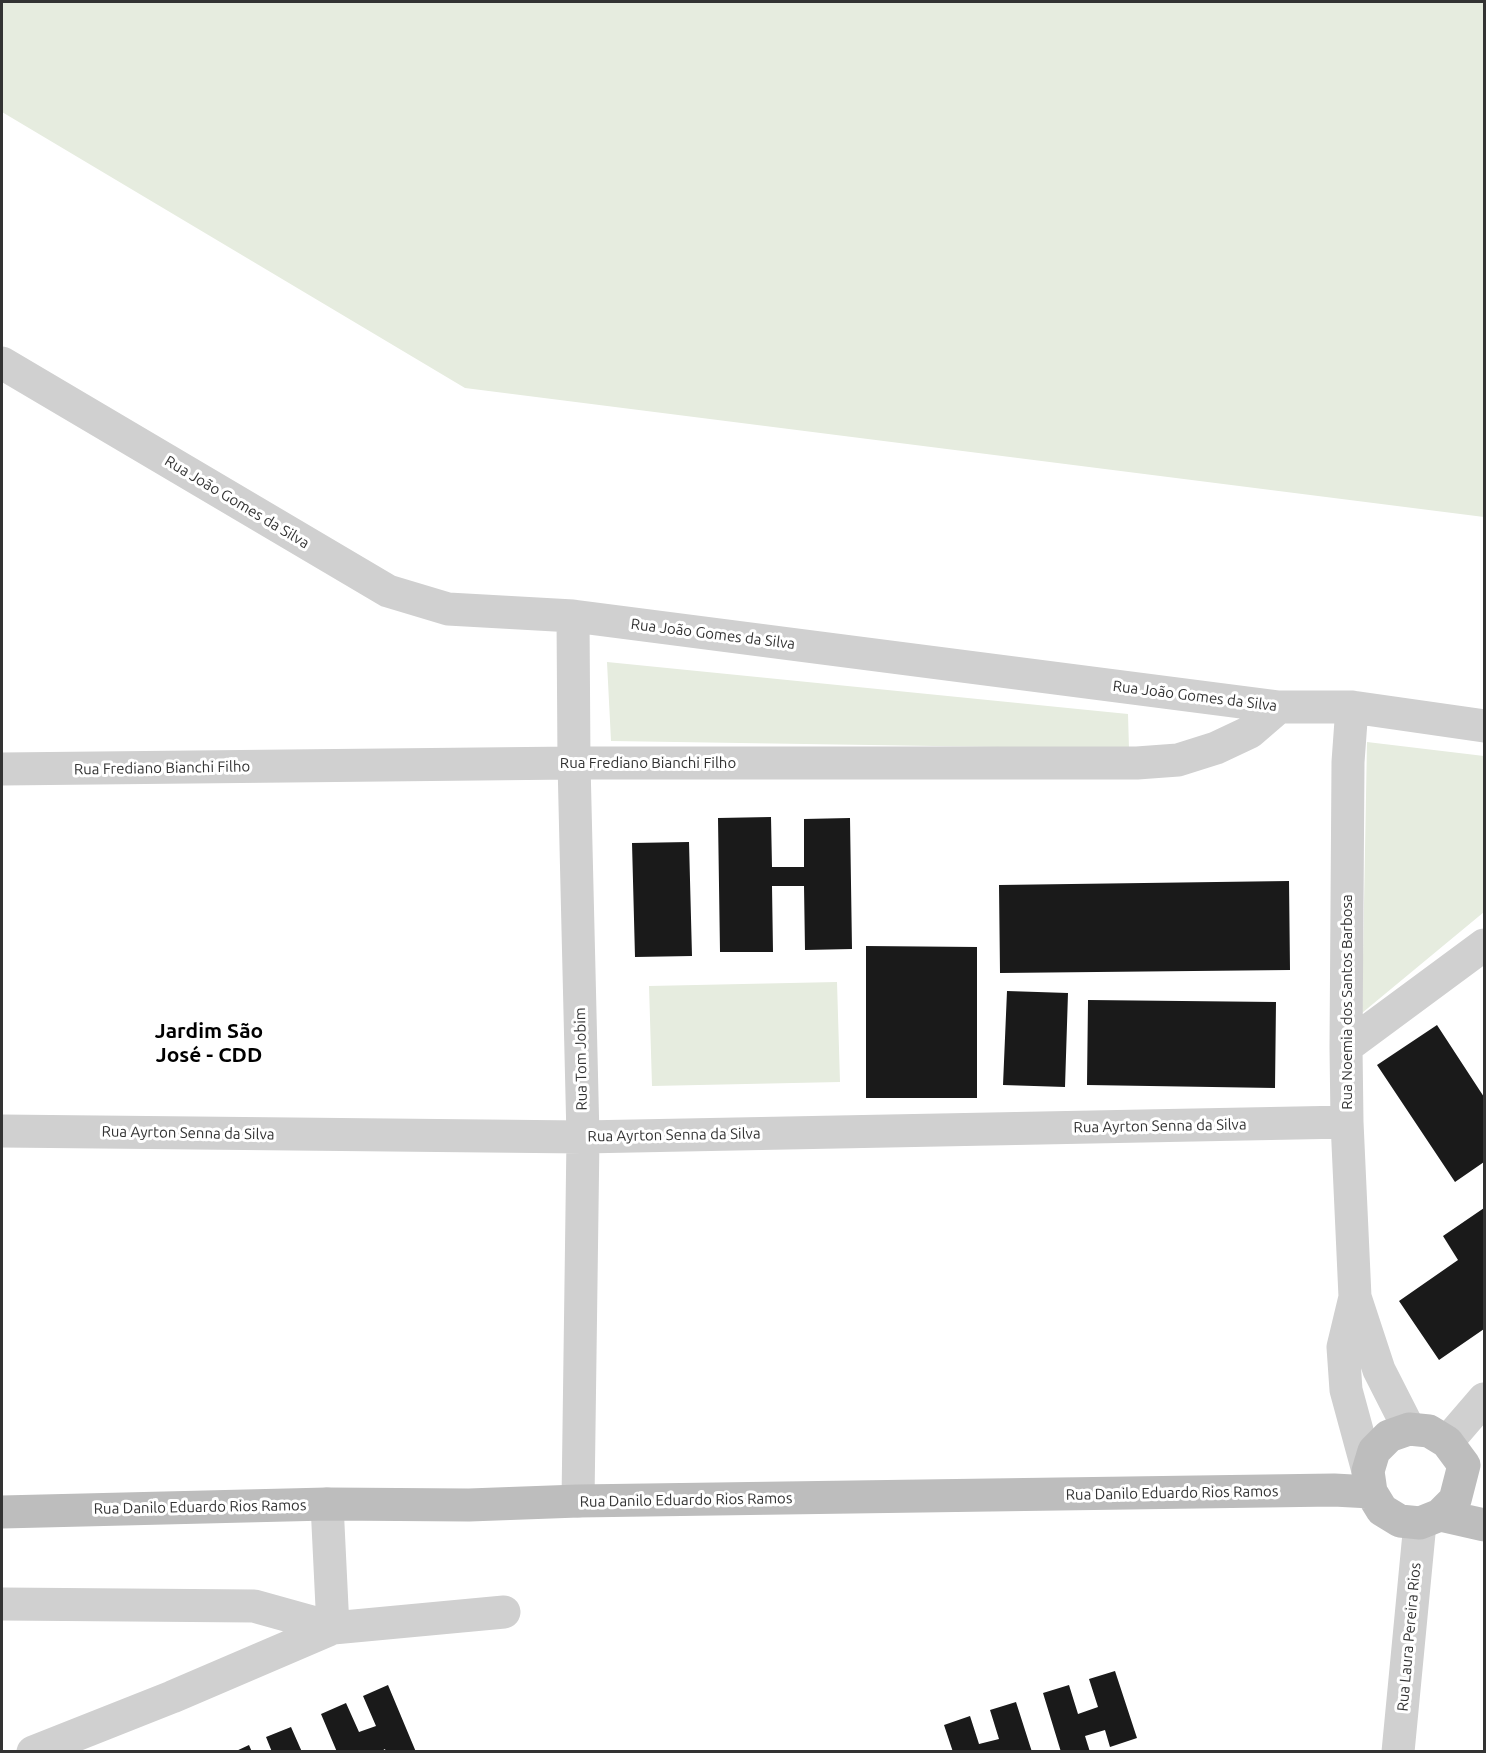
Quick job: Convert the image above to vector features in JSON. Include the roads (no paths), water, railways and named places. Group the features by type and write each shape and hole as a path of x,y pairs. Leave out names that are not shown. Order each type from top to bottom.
{"street":[{"name":"Rua João Gomes da Silva","path":"2,363 16,381 388,591 448,609 573,616 1279,707 1352,707 1485,726"},
{"name":"Rua Tom Jobim","path":"573,616 574,763 584,1137 578,1501"},
{"name":"Rua Frediano Bianchi Filho","path":"2,769 574,763 1137,763 1178,760 1216,748 1250,732 1279,707"},
{"name":"Rua Noemia dos Santos Barbosa","path":"1352,707 1348,762 1346,1047 1355,1297 1379,1370 1408,1429"},
{"path":"1346,1047 1485,945"},
{"name":"Rua Ayrton Senna da Silva","path":"2,1131 584,1137 1347,1122"},
{"name":"Rua Noemia dos Santos Barbosa","path":"1355,1297 1343,1347 1346,1390 1369,1482"},
{"path":"1430,1519 1455,1500 1485,1399"},
{"path":"1465,1462 1429,1431 1408,1429 1389,1436 1374,1451 1369,1482 1382,1510 1400,1521 1430,1519 1485,1525"},
{"name":"Rua Danilo Eduardo Rios Ramos","path":"2,1512 327,1504 469,1505 578,1501 1334,1491 1369,1482"},
{"path":"327,1504 333,1628"},
{"name":"Rua Laura Pereira Rios","path":"1398,1752 1430,1519"},
{"path":"2,1604 254,1606 333,1628"},
{"path":"33,1752 172,1697 333,1628 504,1612"}],"district":[{"name":"Jardim São José - CDD","path":"209,1043"}]}
